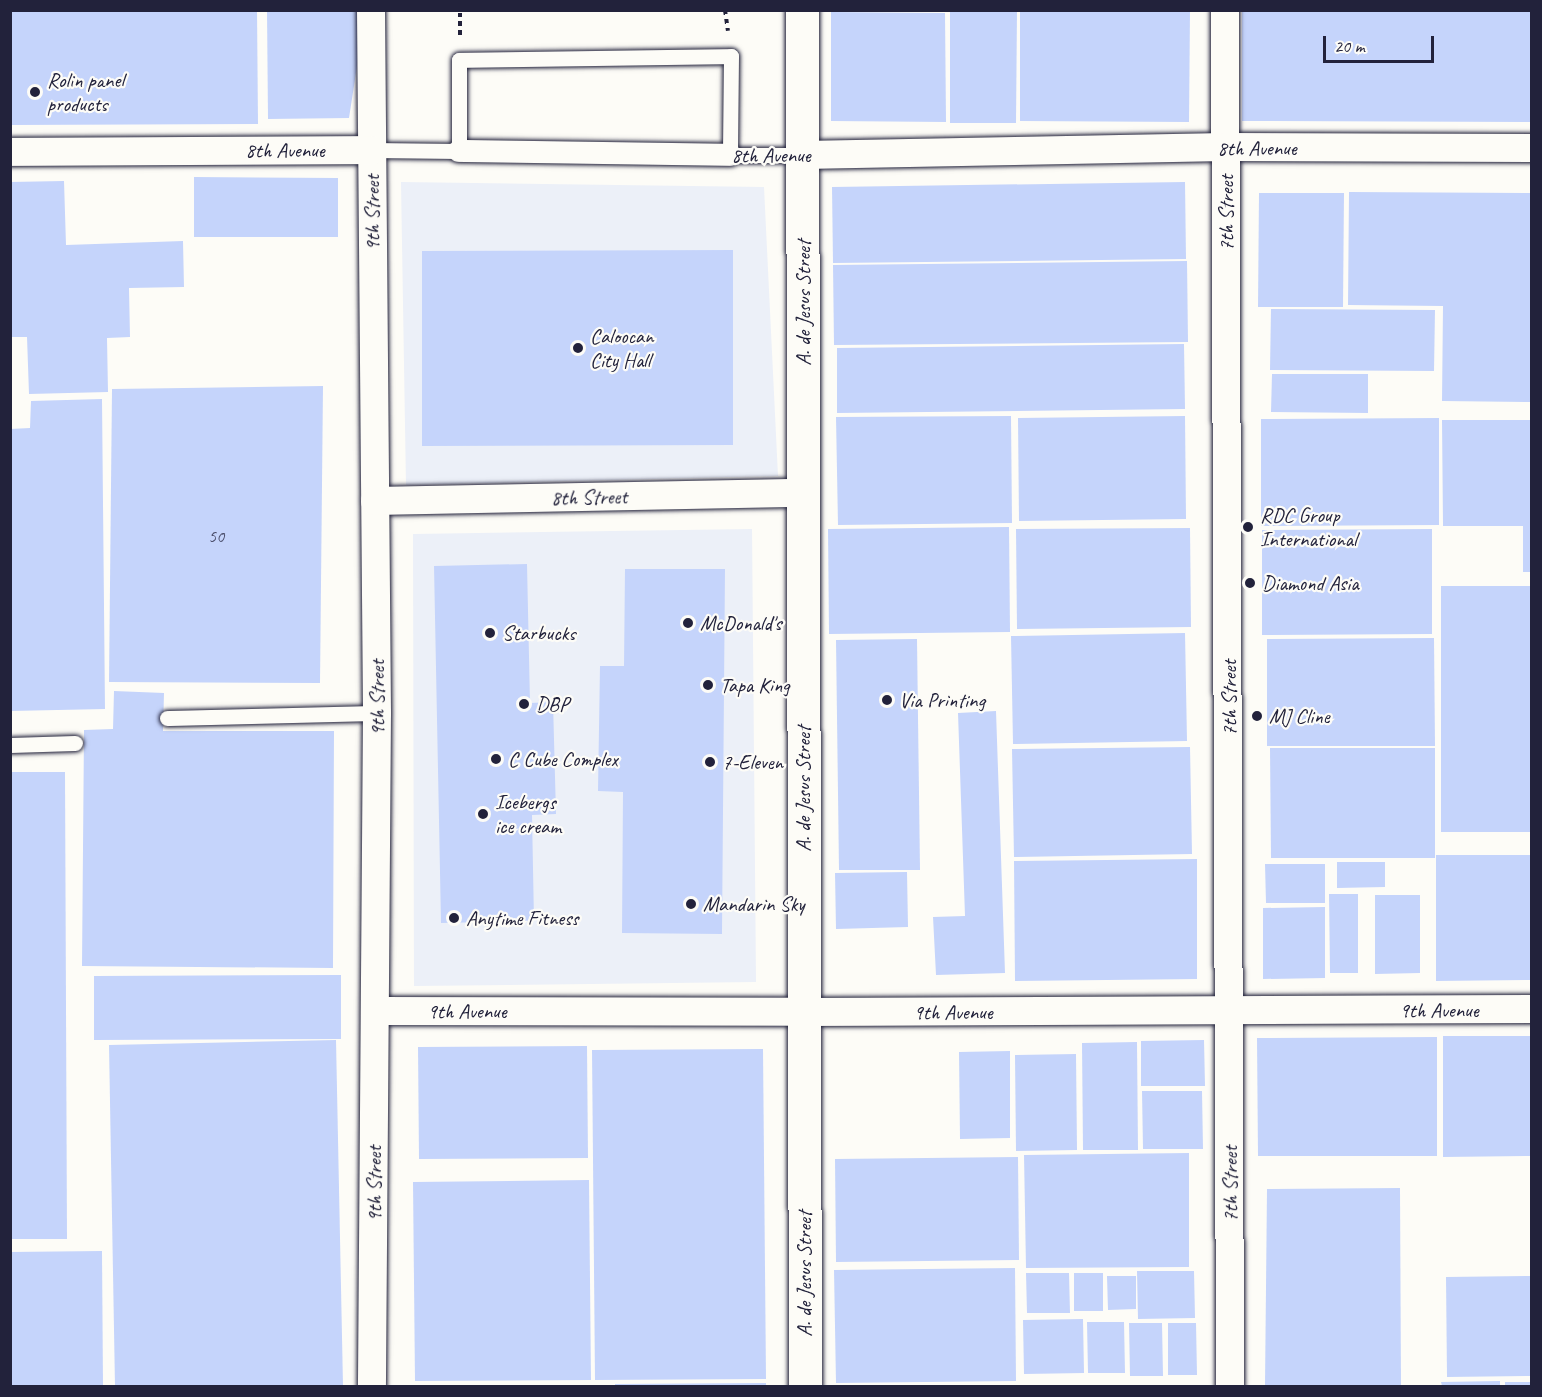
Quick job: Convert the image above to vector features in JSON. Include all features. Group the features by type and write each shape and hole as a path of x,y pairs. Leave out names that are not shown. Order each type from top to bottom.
{"main road":[{"name":"A. de Jesus Street","path":"802,10 805,1386"}],"street":[{"name":"9th Street","path":"371,10 377,713 372,1386"},
{"name":"7th Street","path":"1225,10 1230,1386"},
{"name":"8th Avenue","path":"802,155 1226,147 1532,148"},
{"name":"8th Avenue","path":"10,152 371,150"},
{"name":"8th Avenue","path":"459,152 730,155"},
{"name":"8th Street","path":"375,501 802,493"},
{"name":"9th Avenue","path":"375,1011 1532,1009"}],"lane":[{"path":"459,152 459,60 731,56 730,155"},
{"name":"8th Avenue","path":"371,150 459,152"},
{"name":"8th Avenue","path":"730,155 802,155"},
{"path":"166,718 377,713"},
{"path":"10,745 75,743"}],"shaded area":[{"path":"401,182 764,187 778,476 406,485"},
{"path":"752,529 756,982 414,986 413,534"}],"building":[{"path":"10,10 257,10 258,124 10,125"},
{"path":"267,10 363,10 364,21 349,118 268,119"},
{"path":"950,10 1017,10 1016,123 950,123"},
{"path":"1020,10 1190,10 1189,122 1020,121"},
{"path":"1242,10 1532,10 1532,122 1242,121"},
{"path":"831,12 945,13 946,122 831,121"},
{"path":"194,177 338,178 338,237 194,237"},
{"path":"64,181 66,245 183,241 184,287 129,288 130,337 107,338 108,392 29,394 27,337 10,337 10,182"},
{"path":"1185,182 1186,259 833,263 832,187"},
{"path":"1349,192 1532,193 1532,402 1442,401 1443,306 1348,305"},
{"path":"1259,193 1344,193 1343,307 1258,307"},
{"name":"Caloocan City Hall","path":"733,250 733,445 422,446 422,251"},
{"path":"1187,261 1188,342 834,345 833,265"},
{"path":"1271,309 1435,310 1434,371 1270,370"},
{"path":"1184,344 1185,409 837,413 837,348"},
{"path":"1272,374 1368,374 1368,413 1271,412"},
{"path":"323,386 320,683 109,682 112,389"},
{"path":"102,399 105,709 10,711 10,429 30,428 31,401"},
{"path":"1011,416 1012,523 838,525 836,417"},
{"path":"1185,416 1186,519 1019,521 1018,418"},
{"path":"1439,418 1439,525 1261,526 1261,419"},
{"path":"1442,420 1532,420 1532,572 1523,572 1523,526 1443,526"},
{"path":"1009,527 1010,632 829,634 828,529"},
{"path":"1190,528 1191,627 1017,629 1016,529"},
{"path":"1432,529 1432,634 1262,635 1262,530"},
{"name":"C Cube Complex","path":"527,564 530,703 553,702 556,814 532,815 534,921 441,923 434,566"},
{"path":"625,569 725,569 722,934 622,933 623,792 598,791 600,666 624,666"},
{"path":"1441,586 1532,586 1532,832 1441,832"},
{"path":"1185,633 1187,741 1013,744 1011,636"},
{"path":"1434,638 1435,746 1267,746 1267,639"},
{"path":"917,639 920,870 839,870 836,640"},
{"path":"114,691 164,693 163,731 334,731 333,968 82,966 84,730 113,729"},
{"path":"996,711 1005,973 936,975 933,917 965,916 958,713"},
{"path":"1190,747 1192,854 1014,857 1012,749"},
{"path":"1270,748 1435,748 1435,858 1271,858"},
{"path":"10,772 65,772 67,1239 10,1239"},
{"path":"1436,855 1532,855 1532,980 1436,981"},
{"path":"1197,859 1197,979 1015,981 1014,861"},
{"path":"1337,862 1385,862 1385,887 1337,888"},
{"path":"1265,864 1325,864 1325,903 1266,903"},
{"path":"907,872 908,927 836,929 835,873"},
{"path":"1329,894 1358,894 1358,973 1330,973"},
{"path":"1375,895 1420,895 1420,973 1375,974"},
{"path":"1325,907 1325,978 1263,979 1263,908"},
{"path":"341,975 341,1039 94,1040 94,976"},
{"path":"1443,1036 1532,1036 1532,1156 1443,1157"},
{"path":"1437,1037 1437,1156 1258,1156 1257,1038"},
{"path":"336,1040 343,1386 115,1386 109,1045"},
{"path":"1204,1040 1205,1086 1141,1086 1141,1041"},
{"path":"1137,1042 1138,1150 1083,1150 1082,1043"},
{"path":"587,1046 588,1158 419,1159 418,1047"},
{"path":"763,1049 766,1379 595,1380 592,1050"},
{"path":"1010,1051 1010,1138 960,1139 959,1052"},
{"path":"1076,1054 1077,1150 1016,1151 1015,1055"},
{"path":"1142,1091 1202,1091 1203,1149 1143,1149"},
{"path":"1189,1153 1189,1267 1026,1268 1024,1155"},
{"path":"1018,1157 1019,1260 836,1262 835,1159"},
{"path":"589,1180 591,1380 415,1381 413,1182"},
{"path":"1400,1188 1401,1386 1265,1386 1267,1189"},
{"path":"102,1251 103,1386 10,1386 10,1252"},
{"path":"1015,1268 1016,1381 836,1383 834,1270"},
{"path":"1137,1271 1194,1271 1195,1318 1138,1319"},
{"path":"1026,1273 1069,1273 1070,1313 1027,1313"},
{"path":"1074,1273 1103,1273 1103,1311 1074,1311"},
{"path":"1107,1276 1136,1276 1136,1309 1108,1310"},
{"path":"1532,1276 1532,1376 1447,1377 1446,1277"},
{"path":"1083,1319 1084,1373 1024,1374 1023,1320"},
{"path":"1087,1322 1124,1322 1125,1373 1088,1373"},
{"path":"1129,1323 1162,1323 1163,1376 1130,1376"},
{"path":"1168,1323 1196,1323 1197,1375 1168,1375"},
{"path":"1500,1381 1500,1386 1442,1386 1441,1382"},
{"path":"1505,1382 1532,1382 1532,1386 1505,1386"},
{"path":"766,1383 766,1386 615,1386 615,1384"}],"place":[{"name":"Rolin panel products","path":"35,92"},
{"name":"Caloocan City Hall","path":"578,348"},
{"name":"RDC Group International","path":"1248,527"},
{"name":"Diamond Asia","path":"1250,583"},
{"name":"McDonald's","path":"688,623"},
{"name":"Starbucks","path":"490,633"},
{"name":"Tapa King","path":"708,685"},
{"name":"Via Printing","path":"887,700"},
{"name":"DBP","path":"524,704"},
{"name":"MJ Cline","path":"1257,716"},
{"name":"C Cube Complex","path":"496,759"},
{"name":"7-Eleven","path":"710,762"},
{"name":"Icebergs ice cream","path":"483,814"},
{"name":"Mandarin Sky","path":"691,904"},
{"name":"Anytime Fitness","path":"454,918"}]}
